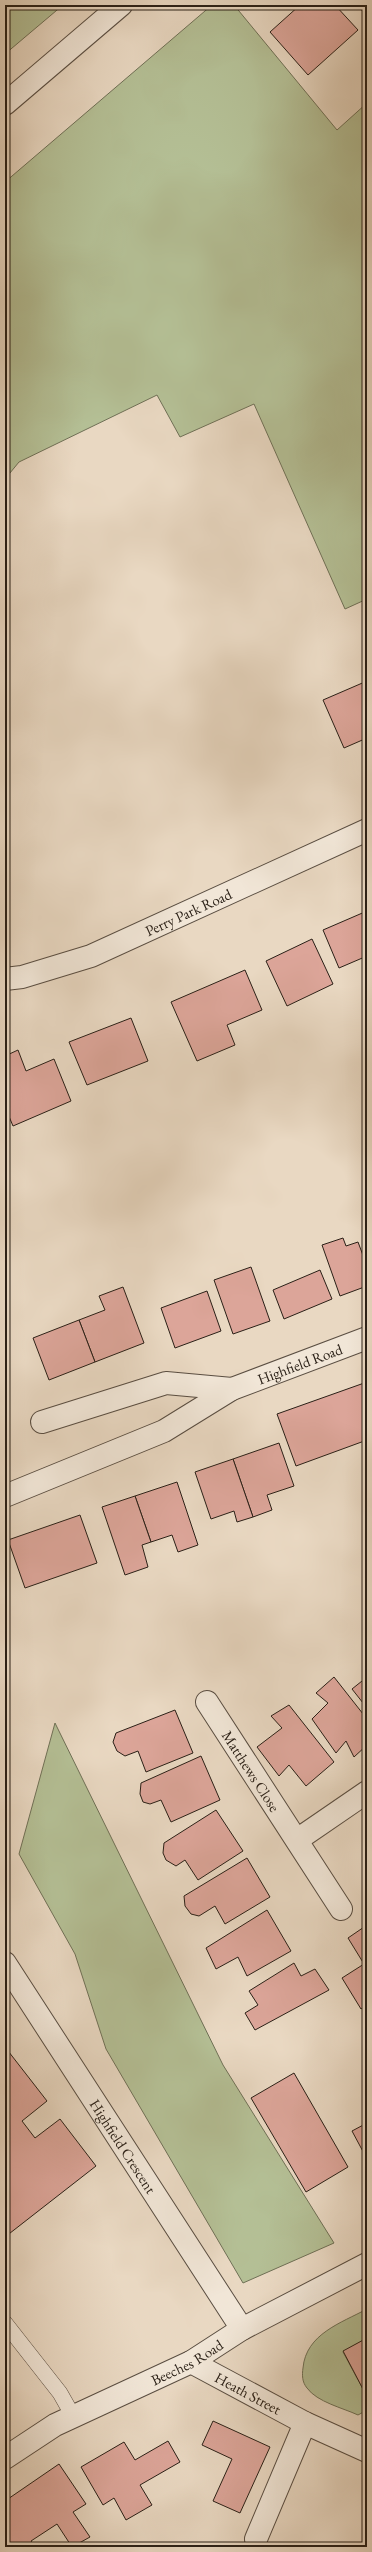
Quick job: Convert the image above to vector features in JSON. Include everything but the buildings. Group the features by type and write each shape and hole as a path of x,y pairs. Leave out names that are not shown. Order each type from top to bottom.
{"street":[{"path":"5,104 121,5"},
{"name":"Perry Park Road","path":"5,979 29,975 91,956 367,830"},
{"name":"Highfield Road","path":"232,1389 367,1338"},
{"path":"42,1422 166,1383 232,1389"},
{"path":"5,1496 164,1431 232,1389"},
{"name":"Matthews Close","path":"207,1702 341,1909"},
{"path":"297,1840 367,1792"},
{"name":"Highfield Crescent","path":"5,1963 242,2329"},
{"name":"Beeches Road","path":"5,2458 73,2416 191,2362 242,2329 367,2264"},
{"name":"Heath Street","path":"191,2362 305,2423 367,2451"},
{"path":"256,2539 305,2423"}],"lane":[{"path":"5,2323 60,2393 73,2416"}],"green space":[{"path":"5,5 63,5 5,54"},
{"path":"212,5 234,5 337,130 367,103 367,599 345,609 254,404 180,437 157,395 19,462 5,479 5,182"},
{"path":"55,1723 223,2065 334,2243 243,2283 106,2049 75,1954 19,1854"},
{"path":"367,2309 367,2338 343,2352 364,2391 367,2390 367,2410 358,2415 324,2401 311,2393 304,2383 303,2371 306,2356 311,2346 318,2338 336,2325"}]}
